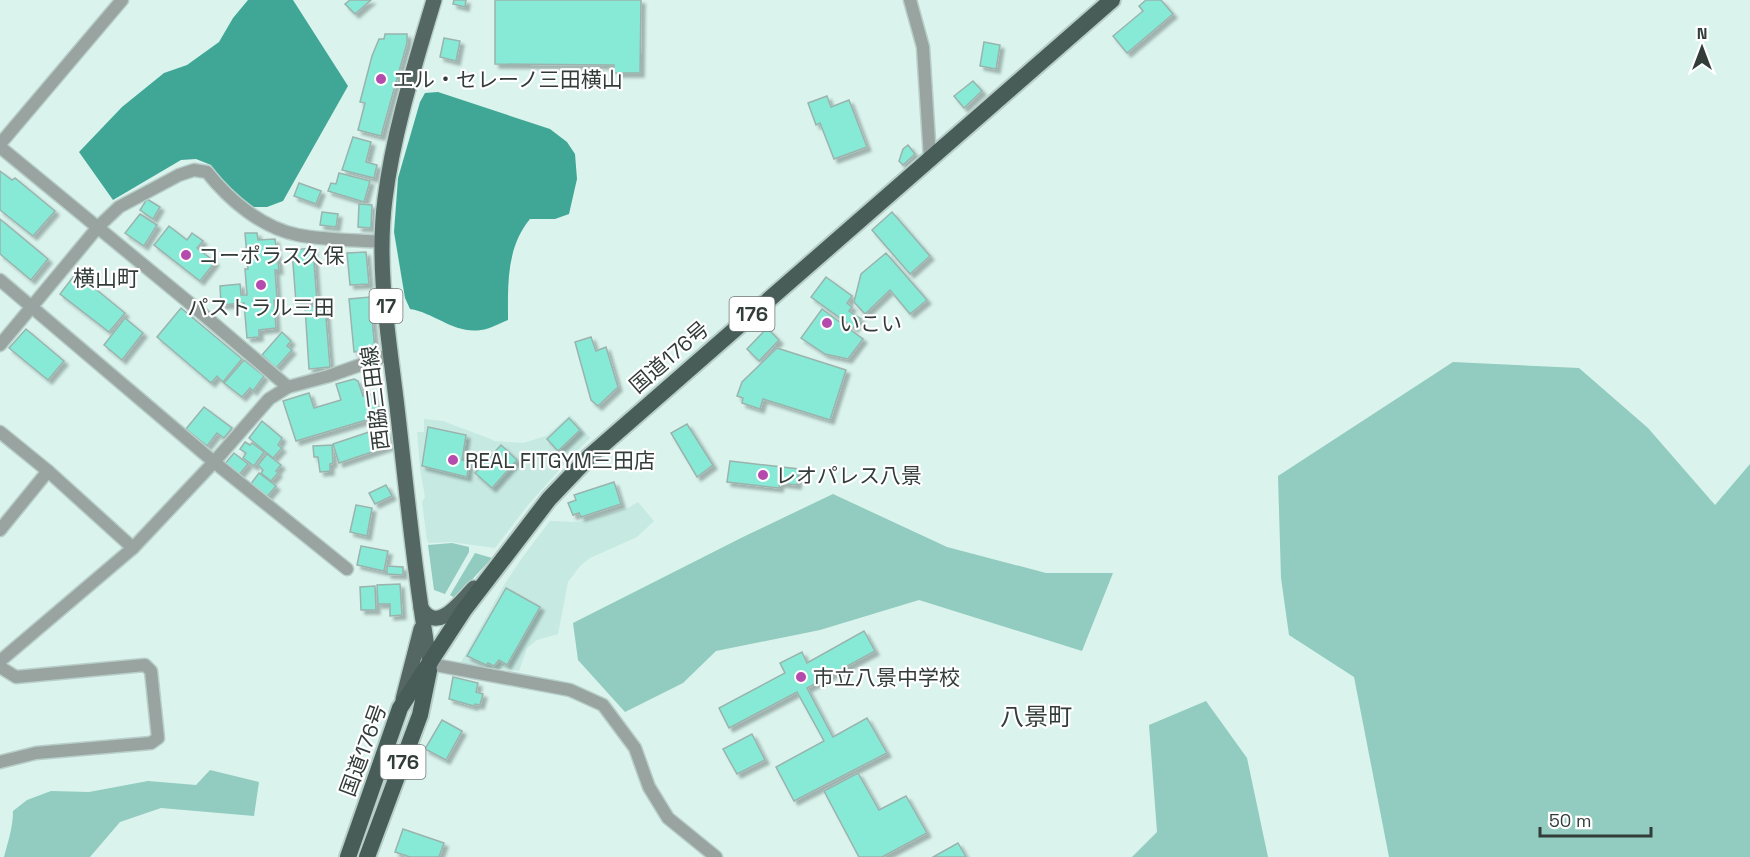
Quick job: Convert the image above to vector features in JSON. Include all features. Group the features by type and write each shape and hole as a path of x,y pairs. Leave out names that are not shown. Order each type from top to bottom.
{"highway":[{"name":"国道176号","path":"348,857 400,708 464,609 549,499 590,456 1112,0"},
{"name":"国道176号","path":"367,857 420,715 430,664"}],"main road":[{"name":"西脇三田線","path":"430,664 391,354 382,242 384,200 390,166 434,0"},
{"path":"422,612 437,618 449,615 500,563"},
{"name":"西脇三田線","path":"400,708 414,658 422,612"}],"street":[{"path":"122,0 0,146 288,387"},
{"path":"910,0 923,47 930,158"},
{"path":"0,345 98,227 120,207 179,175 194,170 207,172 223,193 259,219 289,232 297,235 382,242"},
{"path":"0,280 214,462 347,569"},
{"path":"0,661 133,548 214,462 269,399 288,387 329,376 391,354"},
{"path":"0,432 48,471 133,548"},
{"path":"0,530 48,471"},
{"path":"430,664 570,690 603,705 635,748 649,787 668,818 716,857"},
{"path":"0,667 16,677 144,665 151,671 158,738 151,743 36,753 0,762"}],"shaded area":[{"path":"248,0 293,0 348,86 283,201 267,207 250,207 230,191 211,165 196,159 181,160 113,200 79,152 122,107 164,73 187,65 219,42 233,18"},
{"path":"438,92 550,129 567,142 575,154 577,179 569,214 555,219 530,219 522,230 512,254 508,320 484,329 471,330 453,326 410,309 405,298 394,232 398,178 420,102 425,93"},
{"path":"1453,362 1579,368 1648,428 1715,505 1750,464 1750,857 1389,857 1354,677 1289,635 1281,578 1278,476"},
{"path":"570,415 590,438 528,505 495,548 451,542 429,543 422,502 425,497 417,432 424,432 424,419 443,421 493,441 523,443 546,436"},
{"path":"833,494 947,547 1046,573 1113,573 1082,651 919,600 820,630 716,651 683,683 625,712 578,660 573,623"},
{"path":"638,502 654,521 637,537 590,558 580,566 568,582 558,634 537,640 527,648 519,671 460,664 504,585 550,521 578,522 628,508"},
{"path":"452,543 469,547 469,552 445,594 434,590 428,545"},
{"path":"475,553 492,558 455,598 450,595"},
{"path":"1206,701 1247,758 1268,857 1132,857 1157,832 1149,725"},
{"path":"210,770 259,782 254,816 161,808 120,822 90,857 4,857 13,811 27,800 51,791 89,792 148,781 196,785"}],"building":[{"path":"350,0 371,0 355,14 345,4"},
{"path":"454,0 466,0 465,7 453,4"},
{"path":"495,0 641,0 640,73 614,73 614,65 495,64"},
{"path":"1146,0 1161,0 1173,14 1127,53 1113,36 1143,11 1139,6"},
{"name":"エル・セレーノ三田横山","path":"385,34 407,34 407,43 381,136 358,130 365,103 360,102 372,56 379,39 384,39"},
{"path":"444,38 460,41 456,61 440,57"},
{"path":"984,42 1000,45 996,69 980,66"},
{"path":"973,81 982,91 964,108 954,96"},
{"path":"827,96 831,107 849,100 867,147 834,159 820,123 816,125 808,103"},
{"path":"353,137 371,142 366,162 377,165 374,178 342,170"},
{"path":"908,145 915,154 903,165 899,161 903,149"},
{"path":"0,171 12,180 15,178 55,211 33,236 0,210"},
{"path":"339,173 370,181 364,202 328,191 331,183 336,184"},
{"path":"299,183 321,191 316,204 294,196"},
{"path":"147,199 160,207 153,219 140,210"},
{"path":"359,204 372,205 371,228 358,227"},
{"path":"322,212 338,214 336,227 320,225"},
{"path":"892,212 930,256 910,274 872,230"},
{"path":"140,214 157,225 144,246 125,233"},
{"path":"0,219 48,259 31,280 0,254"},
{"name":"コーポラス久保","path":"169,226 187,240 192,233 203,241 197,248 215,262 200,281 154,245"},
{"name":"パストラル三田","path":"245,233 257,233 258,240 275,239 279,270 275,270 276,328 259,330 259,337 247,338 244,303 221,305 220,286 240,284 241,295 247,295 245,269 248,269"},
{"path":"313,248 317,302 296,303 292,250"},
{"path":"366,252 369,284 350,285 347,253"},
{"path":"886,253 927,300 910,314 890,290 865,314 854,302 861,274"},
{"path":"76,273 125,313 109,332 60,294"},
{"path":"826,277 852,296 847,303 852,307 849,311 861,319 854,328 811,297"},
{"path":"370,297 375,350 354,352 349,299"},
{"path":"325,305 330,367 309,369 305,307"},
{"path":"181,308 242,359 223,382 217,376 211,383 157,337"},
{"name":"いこい","path":"822,309 863,339 848,359 825,354 801,338"},
{"path":"125,318 143,333 122,360 104,345"},
{"path":"767,328 779,340 759,361 747,349"},
{"path":"26,329 64,361 48,380 9,348"},
{"path":"282,332 291,341 287,346 292,350 276,368 262,355"},
{"path":"591,337 596,351 606,347 618,387 598,406 591,400 575,342"},
{"path":"777,348 846,370 830,420 763,399 760,409 742,403 743,398 737,396 742,382"},
{"path":"244,360 264,376 253,391 250,388 242,397 224,383"},
{"path":"354,379 358,381 363,396 372,394 380,416 296,441 283,401 309,393 314,408 341,400 336,384"},
{"path":"204,407 232,428 224,438 217,433 207,446 186,429"},
{"path":"569,418 580,430 558,451 547,439"},
{"path":"262,421 282,438 278,445 282,448 273,458 249,438"},
{"path":"687,424 713,465 697,477 671,433"},
{"path":"384,427 390,446 339,463 333,444"},
{"path":"428,427 466,435 462,460 469,461 467,477 422,466"},
{"path":"245,442 250,445 252,443 264,452 254,466 243,458 246,453 240,449"},
{"path":"332,445 333,463 330,464 330,471 320,472 318,457 314,457 313,446"},
{"path":"501,445 517,460 492,488 475,473"},
{"path":"234,453 248,464 238,476 224,465"},
{"path":"267,454 281,465 271,481 261,473 263,470 258,465"},
{"name":"レオパレス八景","path":"730,461 799,469 797,485 780,483 779,488 727,482"},
{"path":"259,473 276,486 266,498 250,485"},
{"path":"614,482 621,504 581,517 579,513 573,515 568,503 576,500 574,495"},
{"path":"386,485 392,496 375,504 369,493"},
{"path":"356,505 372,508 367,536 350,532"},
{"path":"361,546 388,551 384,571 357,565"},
{"path":"387,566 403,567 403,575 387,574"},
{"path":"400,584 402,615 390,616 390,604 378,604 377,585"},
{"path":"375,586 376,610 361,610 360,587"},
{"path":"506,588 540,607 507,665 499,660 494,666 488,663 486,665 467,656"},
{"path":"864,631 875,651 807,688 833,737 867,718 887,753 794,801 776,767 824,741 797,692 729,728 719,708 785,673 780,663 802,652 807,663"},
{"path":"453,677 478,683 476,692 483,694 480,705 475,704 474,706 449,699"},
{"path":"442,720 462,731 446,760 425,749"},
{"path":"752,734 765,760 737,774 723,749"},
{"path":"858,773 879,810 906,796 927,833 882,857 859,857 824,791"},
{"path":"403,829 444,843 439,857 410,857 395,852"},
{"path":"958,843 966,857 933,857"}],"place":[{"name":"エル・セレーノ三田横山","path":"381,79"},
{"name":"コーポラス久保","path":"186,255"},
{"name":"パストラル三田","path":"261,285"},
{"name":"いこい","path":"827,323"},
{"name":"REAL FITGYM三田店","path":"453,460"},
{"name":"レオパレス八景","path":"763,475"},
{"name":"市立八景中学校","path":"801,677"}],"district":[{"name":"横山町","path":"106,278"},
{"name":"八景町","path":"1036,716"}]}
